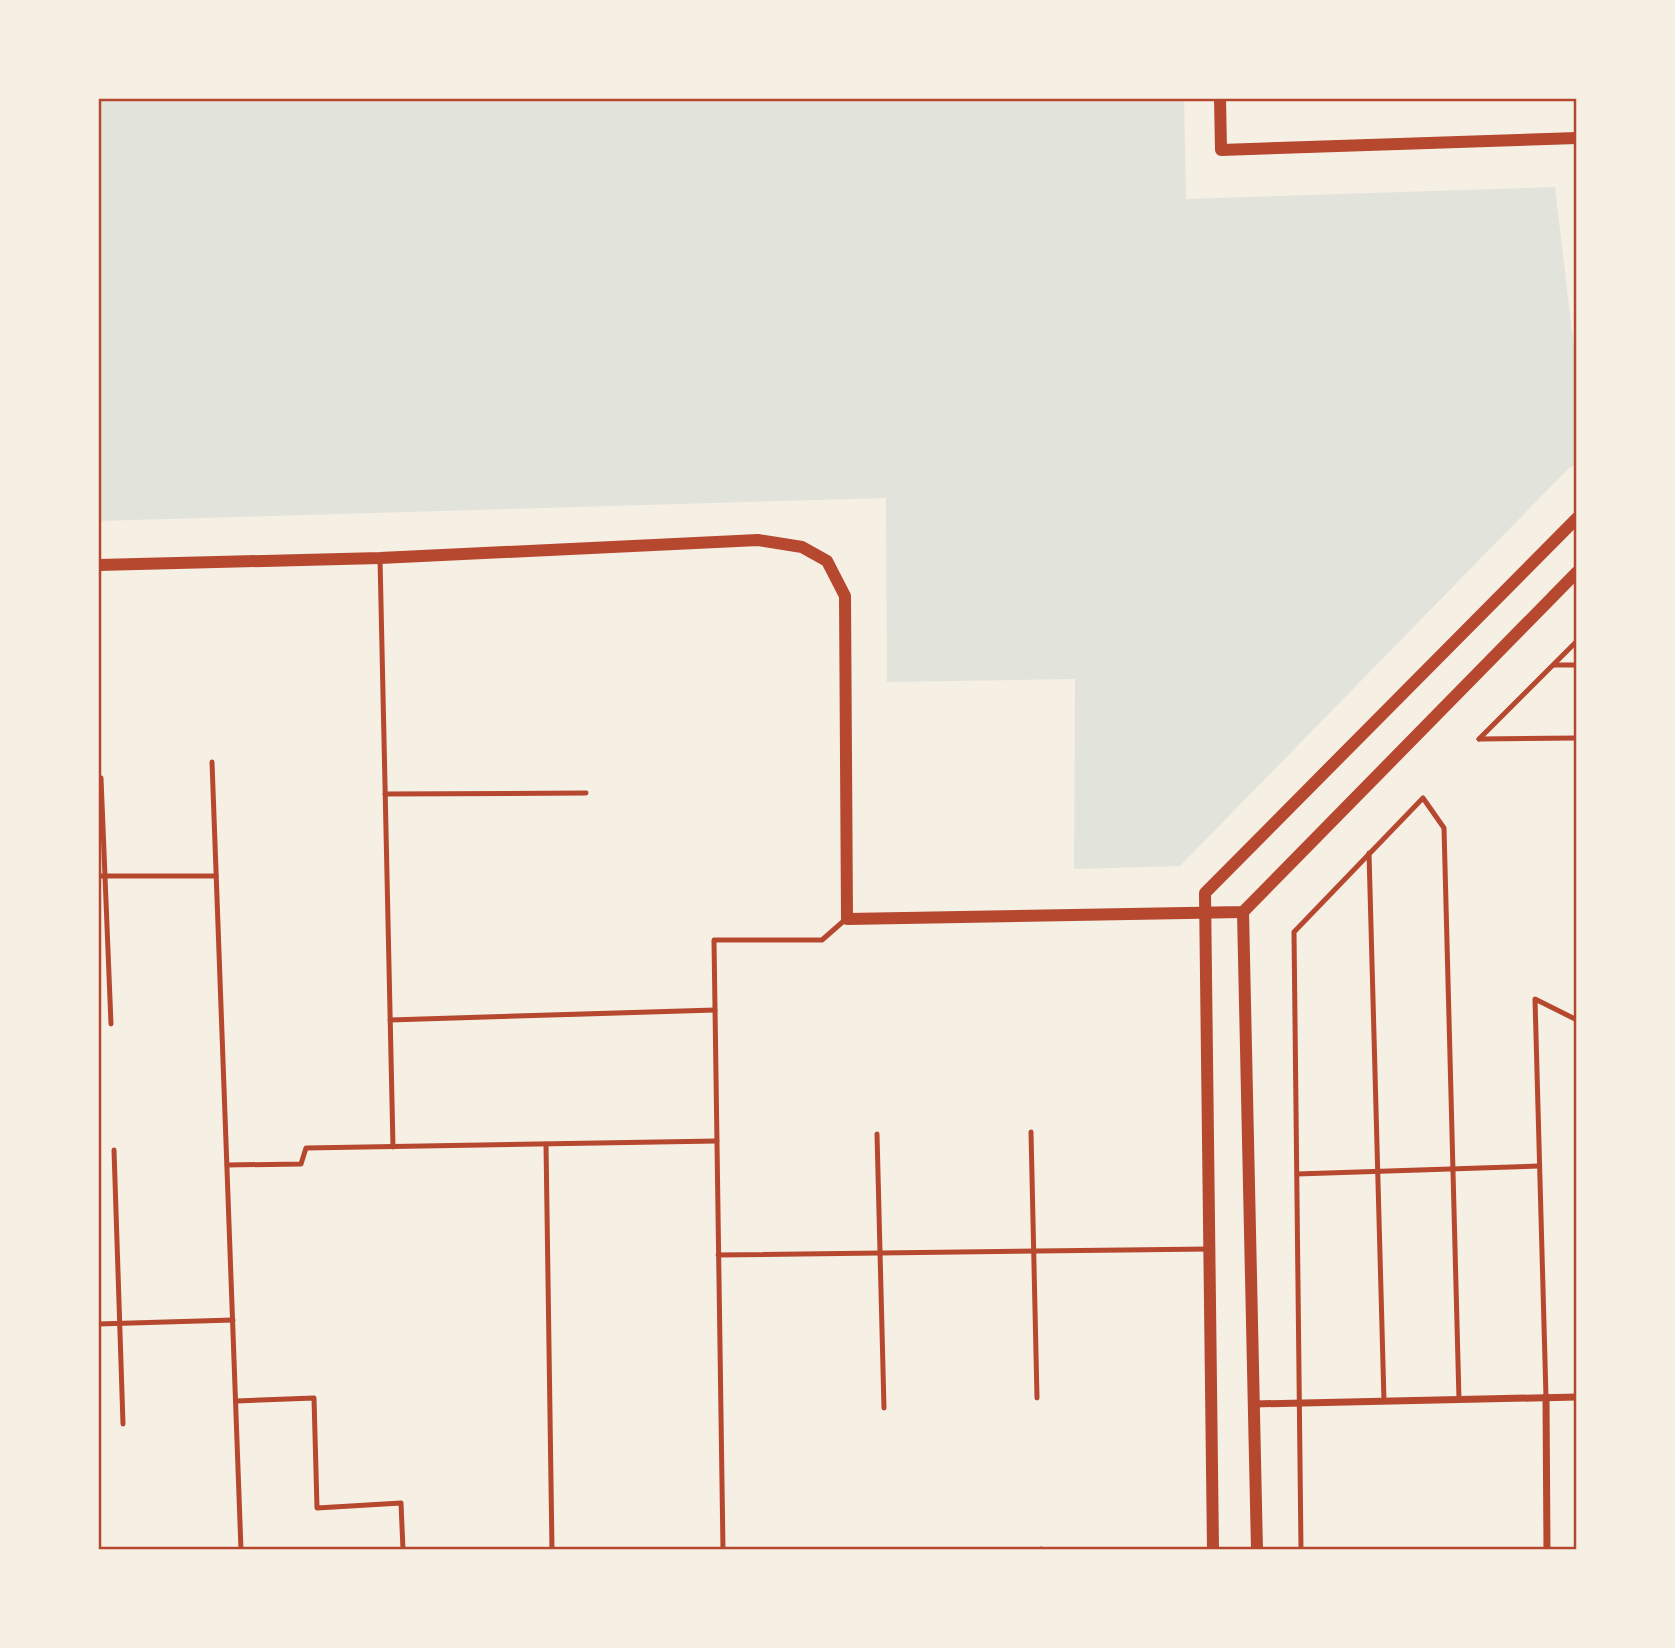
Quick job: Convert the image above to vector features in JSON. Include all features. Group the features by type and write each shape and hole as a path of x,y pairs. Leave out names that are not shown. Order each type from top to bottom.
{"street":[{"path":"1220,98 1221,150 1577,138"},
{"path":"1213,1550 1205,893 1577,518"},
{"path":"98,565 380,558 758,540 802,547 827,561 845,596 847,919 1243,912 1577,572"},
{"path":"1243,912 1257,1550"},
{"path":"1546,1397 1547,1550"},
{"path":"1254,1404 1577,1397"}],"lane":[{"path":"380,558 393,1147"},
{"path":"1577,641 1479,739 1577,738"},
{"path":"1554,665 1577,665"},
{"path":"212,762 241,1550"},
{"path":"102,778 102,876 111,1024"},
{"path":"385,794 586,793"},
{"path":"1301,1550 1294,932 1423,798 1444,828 1459,1399"},
{"path":"1369,853 1384,1401"},
{"path":"102,876 216,876"},
{"path":"723,1550 714,940 822,940 847,919"},
{"path":"1546,1397 1535,999 1577,1020"},
{"path":"390,1020 715,1010"},
{"path":"1031,1132 1037,1398"},
{"path":"877,1134 884,1408"},
{"path":"227,1165 301,1164 306,1148 717,1141"},
{"path":"546,1144 552,1550"},
{"path":"114,1150 123,1424"},
{"path":"1297,1174 1539,1166"},
{"path":"718,1255 1210,1249"},
{"path":"98,1324 233,1320"},
{"path":"236,1401 314,1398 317,1508 401,1503 402,1550"}],"shaded area":[{"path":"98,98 1184,98 1186,199 1555,187 1577,373 1577,464 1568,469 1180,866 1074,869 1075,679 887,682 886,498 98,521"}]}
